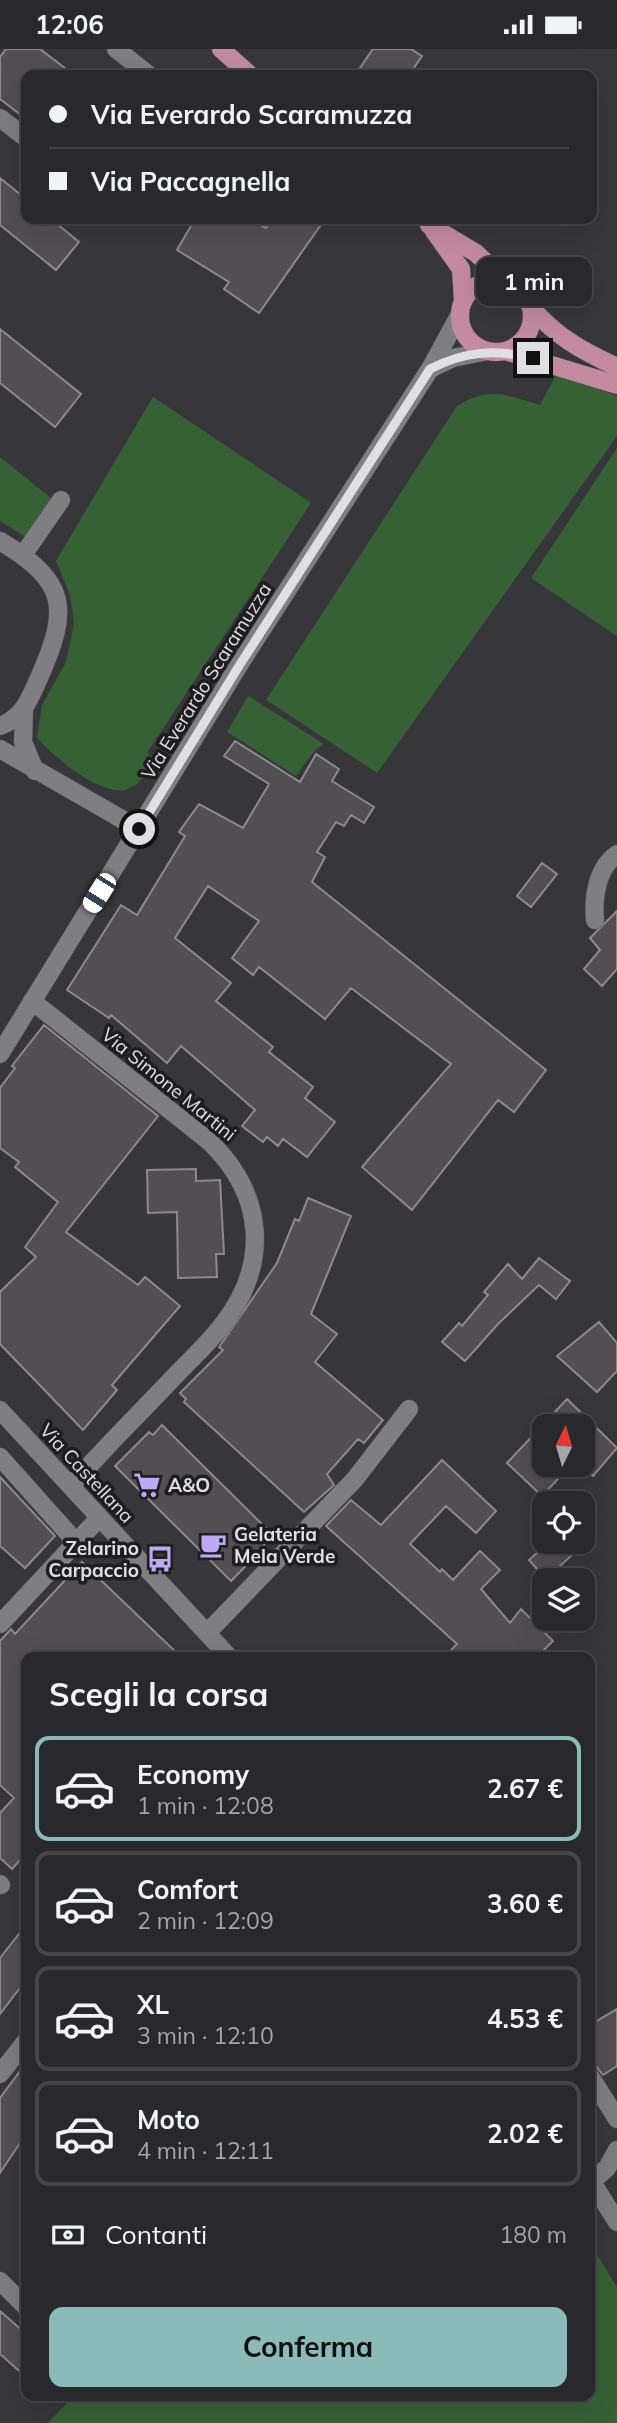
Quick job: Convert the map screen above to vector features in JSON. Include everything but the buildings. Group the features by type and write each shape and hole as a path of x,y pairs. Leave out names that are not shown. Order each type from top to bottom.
{"main road":[{"path":"221,49 244,70"},
{"path":"427,224 454,256 461,269 464,334 478,348 617,385"},
{"path":"428,224 476,253 506,282 521,291 546,325 573,347 617,367"},
{"path":"461,308 481,284 506,282"},
{"path":"496,351 521,342 527,334 532,316 530,306"}],"street":[{"path":"116,49 143,70"},
{"path":"0,118 21,134"},
{"name":"Via Everardo Scaramuzza","path":"0,1054 239,666 430,369 461,308"},
{"path":"430,369 453,358 496,351"},
{"path":"23,555 61,500"},
{"path":"0,541 23,555 47,576 55,594 60,619 56,640 24,709 14,719 0,726"},
{"path":"24,709 23,742 35,771"},
{"path":"0,749 139,829"},
{"path":"595,920 593,894 610,859 617,854"},
{"name":"Via Simone Martini","path":"32,1001 210,1142 232,1163 254,1216 255,1248 250,1273 224,1324 71,1486"},
{"path":"207,1633 355,1479 410,1409"},
{"name":"Via Castellana","path":"0,1410 224,1652"},
{"path":"0,1457 76,1542"},
{"path":"0,1623 99,1518"},
{"path":"0,2074 21,2047"},
{"path":"595,2084 617,2119"},
{"path":"595,2177 607,2168 617,2150"},
{"path":"595,2189 617,2222"},
{"path":"0,2281 21,2302"}],"green space":[{"path":"557,373 617,396 617,436 377,773 266,700 457,406 488,394 540,405"},
{"path":"153,397 311,503 147,753 158,761 134,786 125,790 114,790 77,773 37,738 42,705 66,662 74,623 70,595 56,561"},
{"path":"617,448 617,636 531,578"},
{"path":"0,457 51,498 26,537 0,521"},
{"path":"248,696 324,744 315,750 296,776 227,732"},
{"path":"595,2251 617,2287 617,2423 48,2423 69,2401 595,2401"}],"place":[{"name":"A&O","path":"147,1485"},
{"name":"Gelateria Mela Verde","path":"213,1545"},
{"name":"Zelarino Carpaccio","path":"160,1559"}],"route":[{"path":"139,829 239,666 430,369 453,358 487,351 505,351 533,358"}]}
